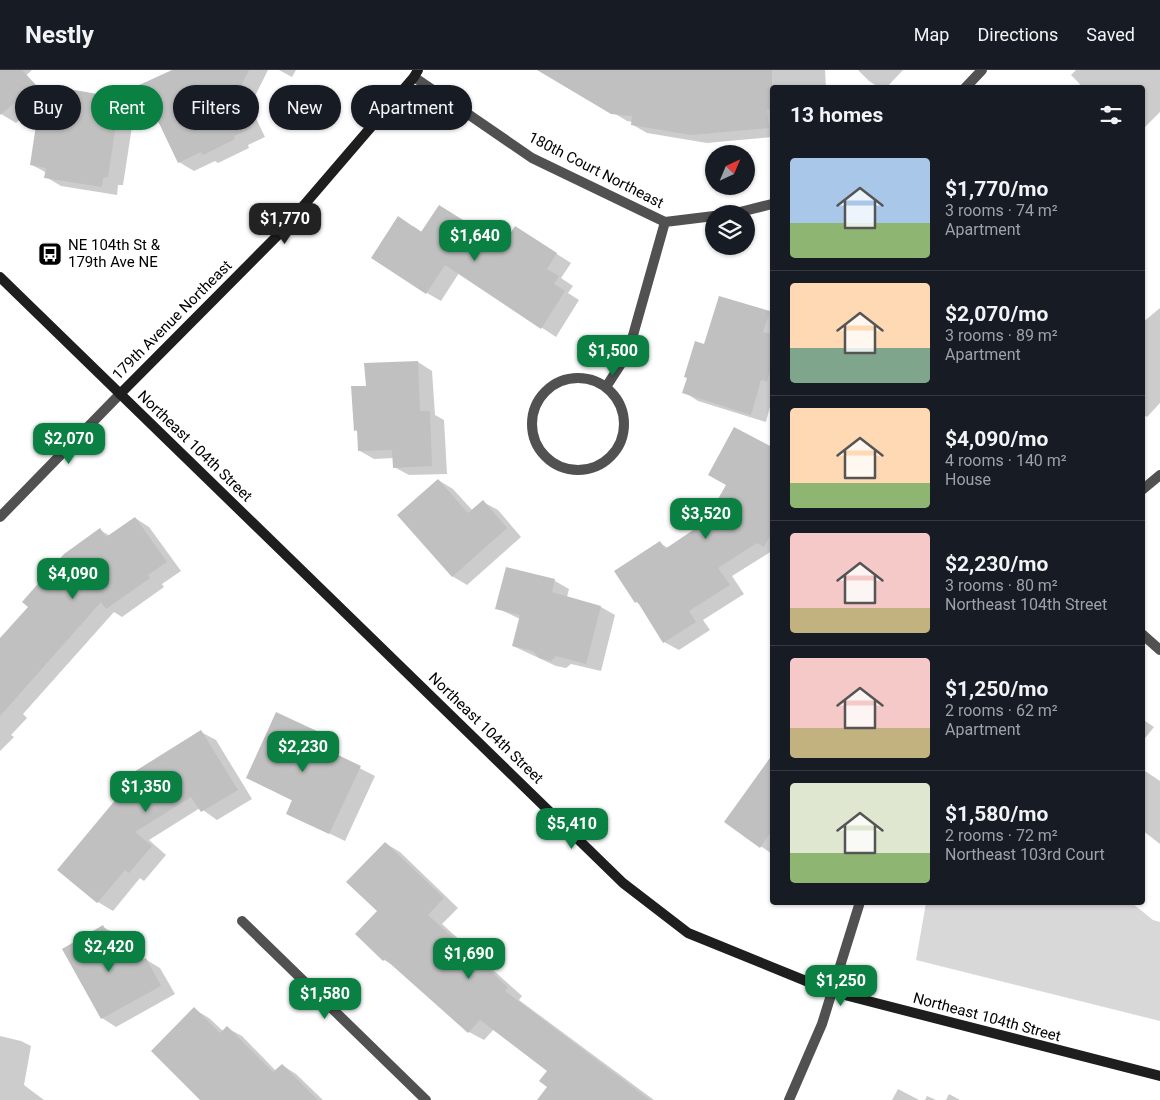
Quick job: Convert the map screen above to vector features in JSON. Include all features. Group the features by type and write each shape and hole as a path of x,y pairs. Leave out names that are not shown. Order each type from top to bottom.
{"street":[{"path":"968,85 982,70"},
{"name":"180th Court Northeast","path":"416,74 532,158 665,222 705,217"},
{"name":"179th Avenue Northeast","path":"0,517 280,233 416,74"},
{"path":"755,208 770,204"},
{"name":"180th Court Northeast","path":"606,388 628,353 665,222"},
{"name":"Northeast 104th Street","path":"0,277 623,883 688,934 833,992 1160,1076"},
{"path":"579,378 593,380 606,388 616,398 622,411 624,425 622,440 615,452 604,462 591,468 577,470 562,468 550,461 540,450 534,437 532,423 534,409 541,396 551,386 564,380 579,378"},
{"path":"1145,488 1160,475"},
{"path":"1145,637 1160,650"},
{"path":"789,1100 822,1024 859,905"},
{"path":"242,921 426,1100"}],"shaded area":[{"path":"926,905 1134,905 1153,920 1160,922 1160,1021 916,960"}],"building":[{"path":"0,70 22,70 36,85 15,85 15,102 0,115"},
{"path":"172,70 249,70 242,85 173,85 173,130 247,130 234,136 235,139 203,155 201,152 178,163 162,130 163,85 139,85"},
{"path":"537,70 772,70 770,109 767,110 769,128 691,135 631,125 632,116 611,114"},
{"path":"81,91 91,93 91,130 115,130 108,177 103,178 102,187 44,178 46,168 30,165 35,130 81,130"},
{"path":"439,205 503,245 515,226 557,253 547,269 559,276 554,284 565,291 541,329 445,265 426,294 371,258 398,216 421,232"},
{"path":"719,296 770,311 763,332 770,334 770,371 767,382 761,380 751,415 682,393 687,378 684,377 695,341 704,344"},
{"path":"418,361 420,411 430,411 432,466 393,468 392,450 358,451 357,430 354,431 351,386 366,386 364,363"},
{"path":"734,427 770,446 770,536 764,547 757,543 718,568 730,585 689,611 696,622 663,643 637,601 635,603 614,571 660,541 665,549 705,522 726,485 708,475"},
{"path":"438,479 468,513 483,500 507,528 452,577 397,515"},
{"path":"135,517 167,562 148,575 150,578 106,609 101,602 0,716 0,638 28,607 22,602 64,554 100,528 106,537"},
{"path":"506,567 555,579 552,592 601,606 586,664 556,656 551,661 539,658 533,651 512,646 520,615 495,609"},
{"path":"276,712 319,732 313,743 361,766 329,834 286,814 292,800 246,778"},
{"path":"201,730 238,790 201,812 191,797 135,832 152,846 129,873 125,870 97,903 57,870 132,780 129,775"},
{"path":"770,758 770,833 760,848 724,822"},
{"path":"385,842 444,898 428,915 508,987 505,991 650,1100 537,1100 547,1087 539,1081 547,1071 480,1020 468,1033 385,959 383,961 355,934 377,911 346,882"},
{"path":"103,925 121,958 128,954 133,964 146,958 161,986 101,1019 62,949"},
{"path":"194,1007 220,1033 227,1026 273,1072 282,1064 318,1100 200,1100 151,1051"}],"place":[{"name":"NE 104th St & 179th Ave NE","path":"50,254"}]}
